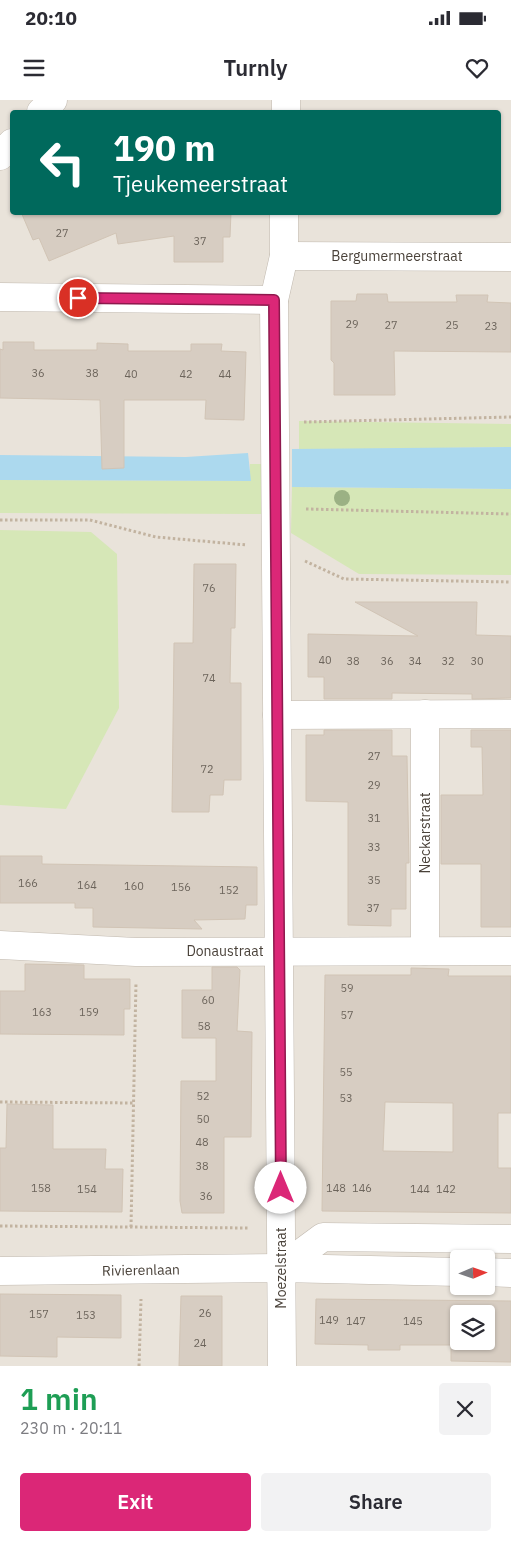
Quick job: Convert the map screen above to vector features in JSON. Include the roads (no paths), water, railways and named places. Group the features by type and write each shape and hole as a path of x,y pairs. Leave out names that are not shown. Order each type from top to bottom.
{"street":[{"path":"43,110 53,100"},
{"path":"0,156 10,145"},
{"name":"Moezelstraat","path":"282,1366 274,300 284,256 284,215"},
{"name":"Bergumermeerstraat","path":"284,256 511,257"},
{"path":"0,297 274,300"},
{"name":"Neckarstraat","path":"425,714 425,951"},
{"path":"278,715 511,714"},
{"name":"Donaustraat","path":"0,945 136,952 511,951"},
{"path":"281,1268 323,1237 511,1239"},
{"name":"Rivierenlaan","path":"0,1271 281,1268 450,1272"},
{"path":"495,1272 511,1273"}],"water":[{"path":"511,447 511,489 292,487 292,449"},
{"path":"248,453 251,481 0,480 0,455 186,457"}]}
